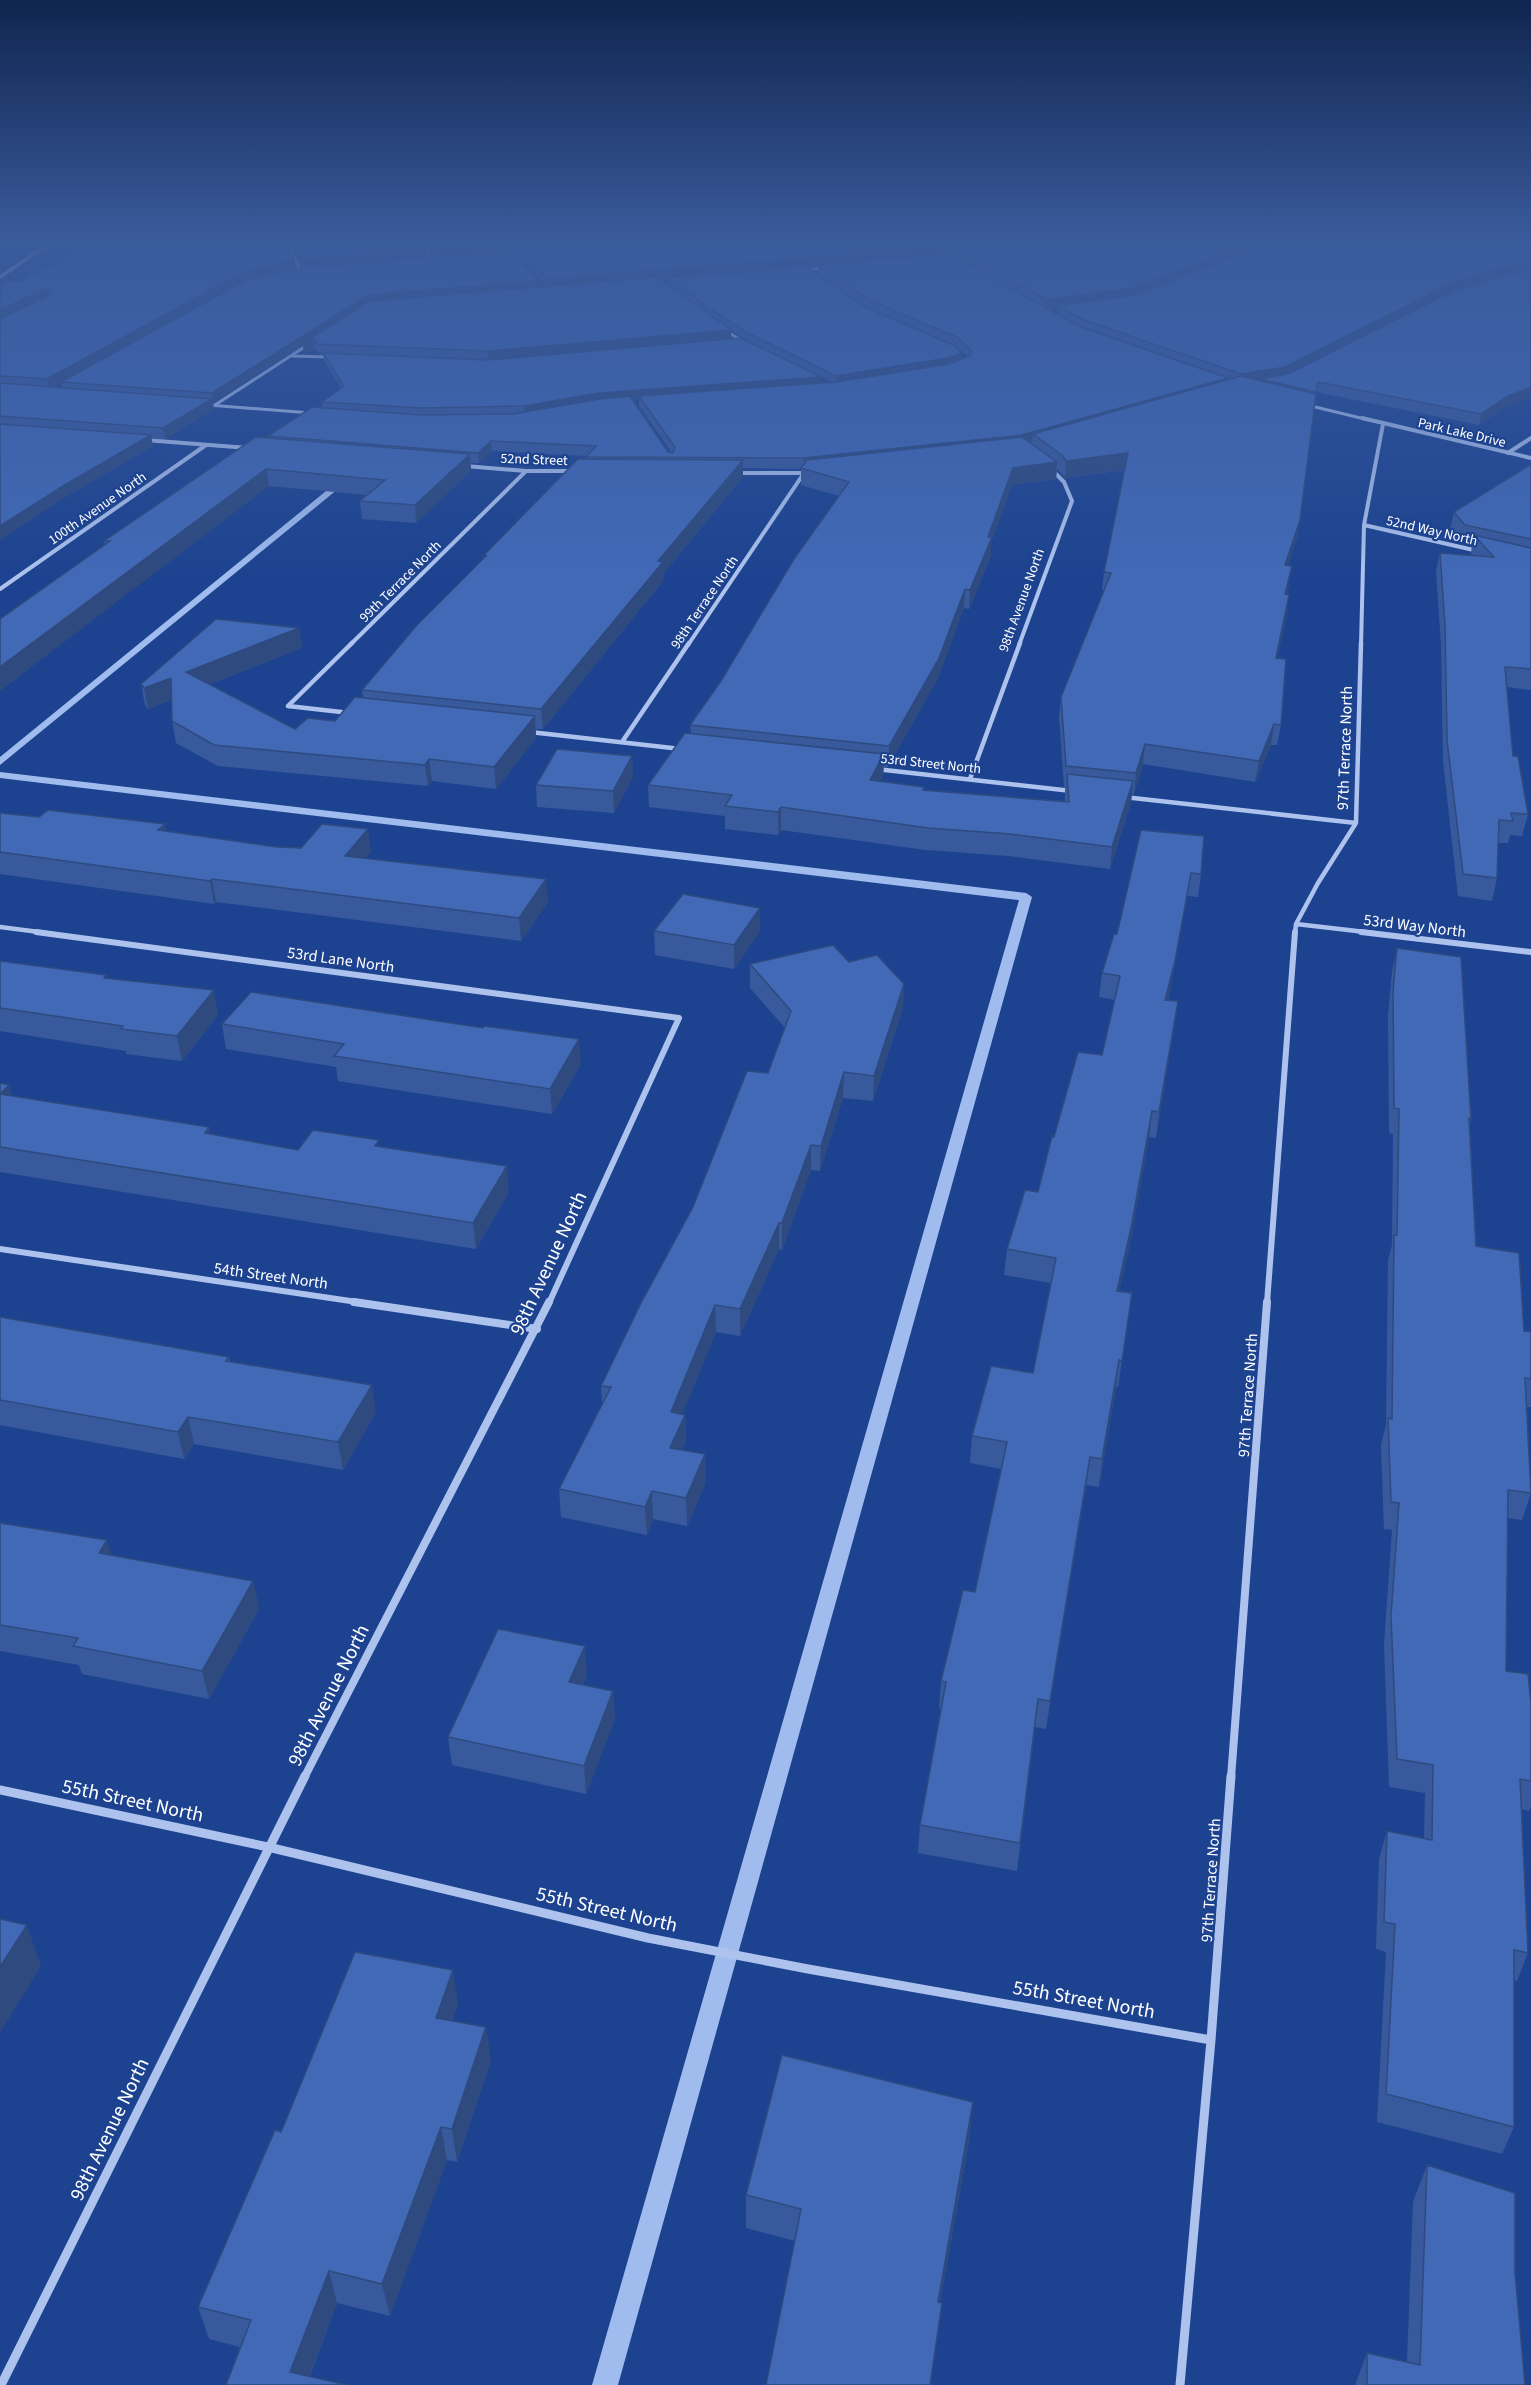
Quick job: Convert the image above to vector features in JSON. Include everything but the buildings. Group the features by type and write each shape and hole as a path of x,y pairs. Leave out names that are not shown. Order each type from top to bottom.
{"street":[{"path":"215,405 293,354"},
{"path":"290,356 337,358"},
{"name":"Park Lake Drive","path":"1305,404 1531,458"},
{"path":"204,405 318,413"},
{"name":"97th Terrace North","path":"1180,2385 1211,2040 1296,924 1318,883 1356,823 1364,525 1383,424"},
{"path":"1508,453 1531,438"},
{"path":"138,440 252,448"},
{"name":"100th Avenue North","path":"0,589 207,445"},
{"name":"98th Avenue North","path":"970,779 1072,501 1062,477 1042,463"},
{"name":"52nd Street","path":"457,465 526,471 572,471"},
{"name":"99th Terrace North","path":"356,713 288,706 526,471"},
{"path":"734,473 816,472"},
{"name":"98th Terrace North","path":"622,742 804,473"},
{"name":"52nd Way North","path":"1364,525 1486,553"},
{"path":"526,732 691,750"},
{"name":"53rd Street North","path":"866,768 1075,791"},
{"path":"1122,796 1356,823"},
{"name":"53rd Way North","path":"1296,924 1531,952"},
{"name":"53rd Lane North","path":"0,927 678,1018"},
{"name":"98th Avenue North","path":"1,2385 268,1847 537,1329 678,1018"},
{"name":"54th Street North","path":"0,1249 537,1329"},
{"name":"55th Street North","path":"0,1790 268,1847 648,1938 808,1969 1211,2040"}],"waterway":[{"path":"0,762 345,480"},
{"path":"0,775 1026,897 605,2385"}]}
